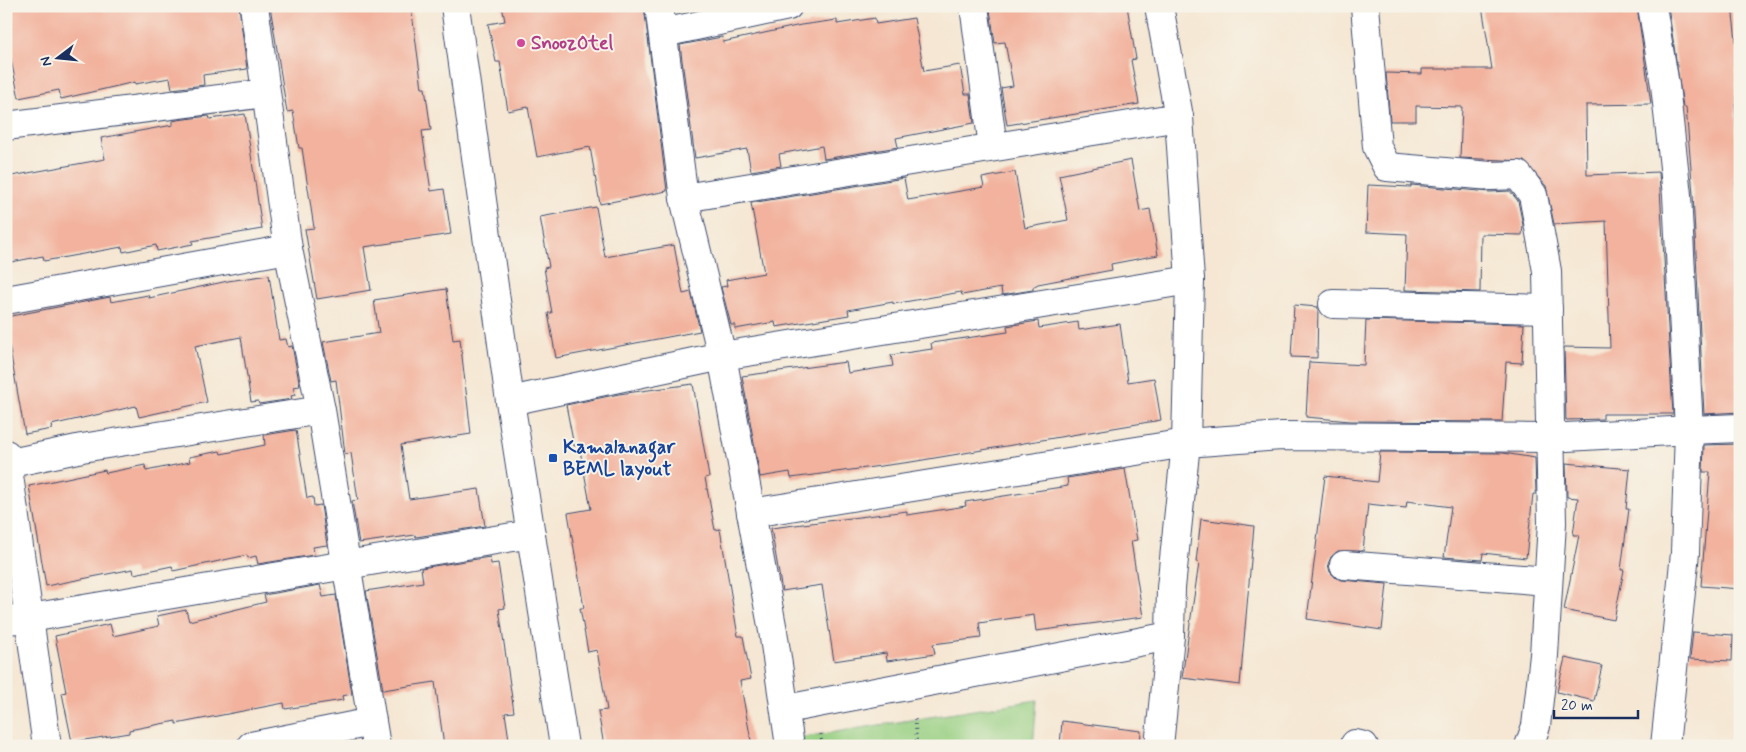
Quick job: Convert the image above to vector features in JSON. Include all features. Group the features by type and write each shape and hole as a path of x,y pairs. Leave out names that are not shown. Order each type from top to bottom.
{"street":[{"path":"252,746 374,734 321,410 288,249 254,6"},
{"path":"455,6 510,401 564,746"},
{"path":"658,6 684,198 722,356 786,709 790,746"},
{"path":"663,33 788,6"},
{"path":"974,6 993,147"},
{"path":"1159,6 1179,117 1190,280 1186,443 1171,588 1170,636 1159,746"},
{"path":"1365,6 1377,147 1386,167 1491,176 1518,175 1533,195 1547,271 1548,438 1552,524 1544,654 1536,726 1529,746"},
{"path":"1652,6 1665,85 1677,195 1689,430 1685,553 1665,746"},
{"path":"6,126 266,93"},
{"path":"684,198 1179,117"},
{"path":"6,300 288,249"},
{"path":"510,401 722,356 1190,280"},
{"path":"1333,304 1548,309"},
{"path":"47,746 18,619 7,460 321,410"},
{"path":"751,513 1186,443 1282,436 1548,438 1740,428"},
{"path":"18,619 531,534"},
{"path":"1344,565 1548,581"},
{"path":"786,709 1170,636"},
{"path":"1355,746 1364,746"}],"path":[{"path":"915,719 917,746"},
{"path":"821,734 822,746"}],"green space":[{"path":"1037,700 1033,746 798,746 797,738"}],"building":[{"path":"6,6 239,6 247,69 203,75 204,85 172,89 170,78 135,84 135,82 61,99 59,90 19,98 6,36"},
{"path":"270,6 411,6 422,88 425,88 431,130 422,131 431,191 444,189 451,234 364,247 371,290 317,299 305,229 314,228 302,148 299,148 293,111 287,112"},
{"path":"502,6 644,6 667,191 600,204 590,147 537,157 528,107 508,111 500,62 496,62 488,24 505,21"},
{"path":"1009,6 1127,6 1136,59 1131,60 1139,104 1007,125 1001,88 1013,86 1005,42 995,43 990,10"},
{"path":"1482,6 1637,6 1651,104 1586,105 1587,175 1659,172 1673,414 1603,414 1603,419 1566,420 1564,347 1610,348 1606,221 1554,224 1546,186 1524,161 1460,158 1462,107 1416,106 1416,121 1390,121 1386,73 1422,74 1422,69 1492,69"},
{"path":"1668,6 1732,6 1739,67 1736,68 1737,104 1735,104 1739,181 1736,182 1740,226 1740,412 1704,414 1693,194 1686,107 1683,107"},
{"path":"875,18 876,24 914,18 924,71 960,65 965,94 970,94 974,123 896,138 898,147 824,159 822,146 779,154 781,166 751,171 747,149 695,158 680,45 722,37 723,42 801,25 837,20 837,24"},
{"path":"245,114 262,229 192,241 193,244 157,251 156,245 123,252 122,247 44,261 43,256 6,263 6,177 105,159 101,138 173,125 173,121 177,120 209,116 210,119"},
{"path":"1131,160 1140,211 1150,209 1158,255 1111,264 1112,270 1038,284 1033,287 1033,290 1002,295 1001,288 962,295 961,292 848,310 849,315 776,327 775,322 735,329 735,325 731,325 721,287 727,286 726,280 764,273 751,203 904,178 908,200 984,187 982,178 1015,172 1025,228 1068,220 1059,175"},
{"path":"1368,185 1411,187 1411,185 1490,192 1510,191 1518,201 1523,225 1522,235 1481,234 1480,292 1405,290 1407,234 1366,232"},
{"path":"596,207 605,257 674,245 683,294 691,292 700,331 556,358 548,313 552,313 544,268 549,267 540,217"},
{"path":"269,275 279,340 286,339 288,347 292,346 300,386 293,387 295,395 291,396 292,399 259,404 258,401 251,402 241,337 195,346 207,402 139,417 136,406 51,425 52,429 25,434 6,328 6,317 110,297 111,302 148,295 149,298 228,281"},
{"path":"446,289 453,340 460,339 471,434 401,445 409,499 479,489 485,526 416,537 415,535 359,543 352,501 358,500 351,453 345,454 336,380 331,381 323,342 379,333 374,300"},
{"path":"1294,305 1318,307 1317,358 1291,357"},
{"path":"1366,320 1524,324 1522,363 1506,362 1502,422 1350,421 1306,417 1309,362 1364,365"},
{"path":"1038,321 1039,328 1078,322 1079,330 1120,324 1128,382 1154,378 1161,420 911,462 791,478 790,472 760,477 742,376 846,362 848,373 893,366 891,355 932,349 931,343 1008,332 1007,326"},
{"path":"693,384 709,477 705,478 715,530 720,529 738,636 743,636 751,679 740,681 752,746 604,746 598,711 607,710 597,650 588,652 580,608 584,608 568,513 591,509 579,445 574,446 566,405 619,394"},
{"path":"296,430 307,498 313,497 314,506 321,505 327,545 313,547 314,555 258,564 256,556 248,558 247,555 173,571 172,566 134,574 133,569 46,586 29,486 105,470 106,473 145,465 146,471 190,462 189,457 220,451 221,454 265,445 264,435"},
{"path":"1740,444 1740,589 1701,586 1710,472 1703,472 1704,445"},
{"path":"1380,452 1503,453 1535,458 1536,494 1533,494 1526,558 1483,553 1482,560 1444,557 1451,507 1407,501 1406,508 1368,504 1363,551 1338,551 1331,557 1328,564 1330,572 1336,578 1387,584 1382,630 1307,619 1325,476 1377,482"},
{"path":"1566,463 1630,469 1626,509 1629,509 1621,570 1624,570 1614,620 1564,610 1579,535 1573,535 1578,498 1567,497"},
{"path":"1125,469 1137,540 1131,541 1143,617 1036,631 1034,615 979,623 981,638 933,644 935,654 887,661 886,653 834,661 822,585 782,591 771,528 907,511 907,515 966,506 965,502 1068,486 1067,478"},
{"path":"1201,519 1254,526 1240,685 1182,678 1199,563 1196,562"},
{"path":"490,557 491,564 498,563 505,608 499,609 514,712 505,713 510,746 444,746 435,682 383,690 366,591 423,582 421,568"},
{"path":"320,585 323,597 336,595 352,694 342,696 343,700 285,709 284,703 176,724 176,721 129,730 129,733 72,742 62,693 66,692 55,636 110,624 113,636 159,626 157,616 186,610 189,621 266,602 264,595"},
{"path":"1693,632 1733,635 1732,661 1690,659"},
{"path":"1565,658 1602,666 1594,701 1557,692"},
{"path":"1062,721 1141,731 1140,746 1060,746"}],"place":[{"name":"SnoozOtel","path":"521,43"},
{"name":"Kamalanagar BEML layout","path":"553,458"}]}
